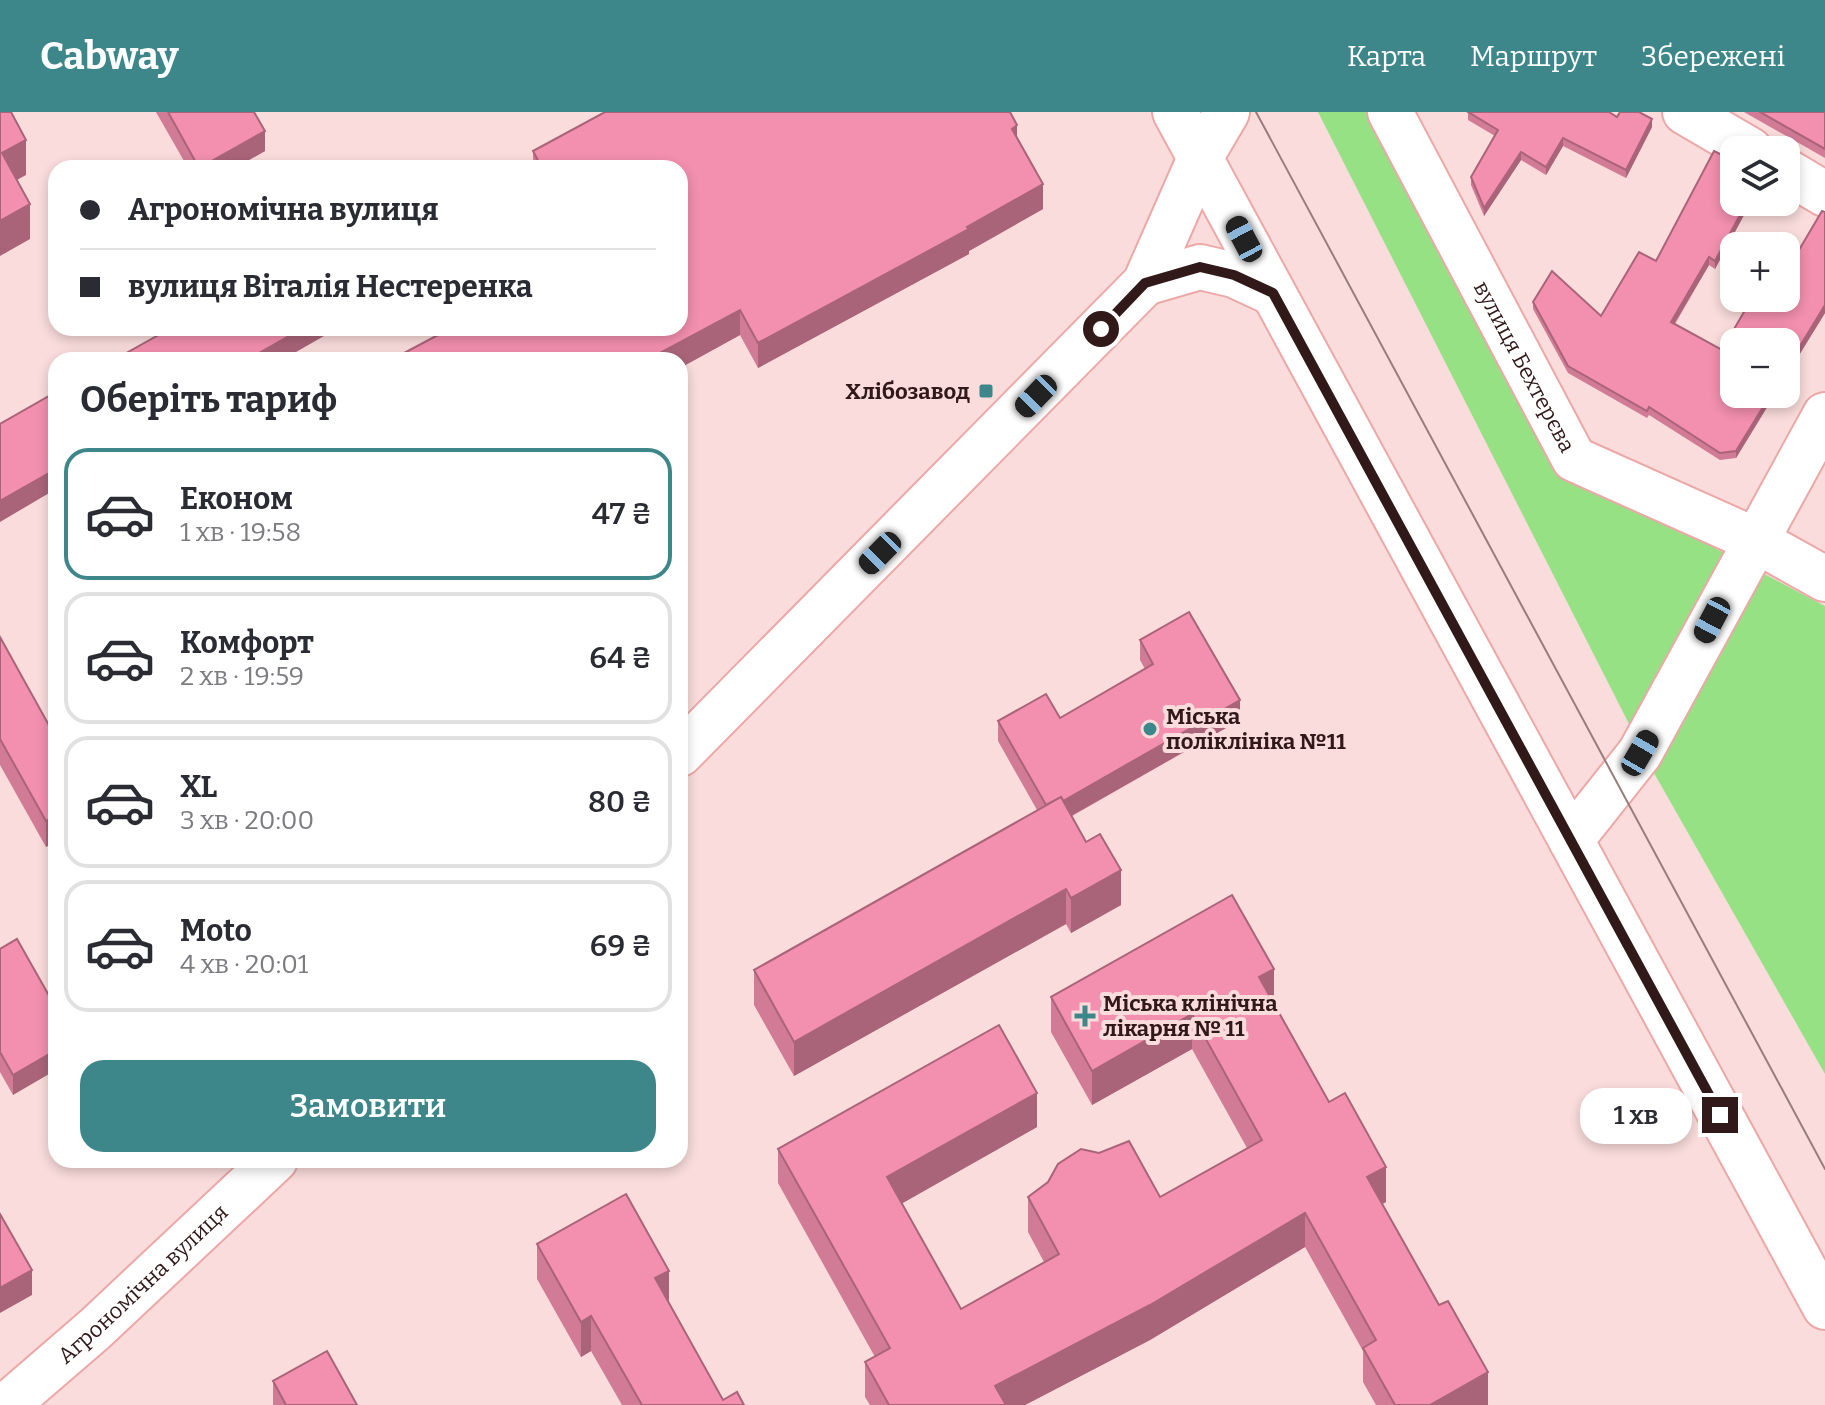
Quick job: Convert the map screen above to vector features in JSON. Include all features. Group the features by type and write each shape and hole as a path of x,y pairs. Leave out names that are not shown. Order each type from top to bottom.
{"street":[{"path":"1175,112 1825,1307"},
{"path":"688,746 1145,283 1200,158 1227,112"},
{"name":"вулиця Бехтерєва","path":"1390,112 1574,459 1755,540 1825,579"},
{"path":"1685,112 1726,136"},
{"path":"1800,179 1825,194"},
{"path":"1145,283 1200,267 1234,275 1273,293"},
{"path":"1571,840 1640,753 1825,415"},
{"name":"Агрономічна вулиця","path":"7,1405 95,1329 266,1168"}],"green space":[{"path":"1318,112 1374,112 1566,470 1825,606 1825,1074 1654,773"}],"building":[{"path":"0,112 11,112 26,140 2,153 30,204 0,221"},
{"path":"168,112 254,112 265,131 213,160 195,160"},
{"path":"605,112 1010,112 1017,125 1012,129 1043,184 967,227 969,229 758,343 740,310 662,352 406,352 436,336 688,336 688,160 538,160 533,151"},
{"path":"1468,112 1609,112 1617,117 1620,112 1639,112 1652,119 1626,170 1563,138 1546,167 1521,152 1484,208 1471,177 1498,130"},
{"path":"1760,112 1825,112 1825,149"},
{"path":"1714,151 1720,154 1720,216 1739,216 1731,232 1720,232 1720,252 1715,261 1709,257 1671,322 1720,349 1720,408 1762,408 1736,451 1720,453 1649,407 1647,411 1568,366 1533,302 1552,271 1601,316 1639,252 1656,261"},
{"path":"1822,211 1825,212 1825,305 1800,346 1800,328 1735,328 1744,312 1800,312 1800,248"},
{"path":"157,336 289,336 261,352 128,352"},
{"path":"48,397 48,474 0,501 0,424"},
{"name":"Міська поліклініка №11","path":"1189,612 1240,700 1063,801 1061,797 1046,805 998,721 1046,694 1060,718 1153,664 1140,640"},
{"path":"0,637 48,724 46,821 0,739"},
{"path":"1061,797 1086,842 1100,834 1121,870 1071,898 1066,889 794,1042 754,970"},
{"path":"1232,895 1274,969 1259,977 1329,1102 1345,1093 1386,1167 1367,1177 1439,1305 1448,1301 1488,1372 1430,1405 1395,1405 1363,1348 1376,1340 1305,1213 1150,1305 995,1386 1006,1405 889,1405 865,1362 890,1348 778,1149 999,1025 1037,1093 887,1177 961,1309 1059,1254 1028,1197 1048,1182 1058,1164 1081,1149 1099,1153 1129,1141 1160,1197 1262,1140 1192,1014 1092,1071 1051,997"},
{"path":"17,939 48,994 48,1055 13,1075 0,1052 0,949"},
{"path":"626,1194 669,1271 655,1278 723,1400 737,1392 744,1405 642,1405 591,1316 581,1322 537,1244"},
{"path":"0,1214 32,1270 0,1288"},
{"path":"327,1351 357,1405 286,1405 273,1381"}],"tram line":[{"path":"1256,112 1825,1169"}],"place":[{"name":"Хлібозавод","path":"986,391"},
{"name":"Міська поліклініка №11","path":"1150,729"},
{"name":"Міська клінічна лікарня № 11","path":"1085,1016"}],"route":[{"path":"1101,329 1145,283 1200,267 1234,275 1273,293 1720,1115"}]}
